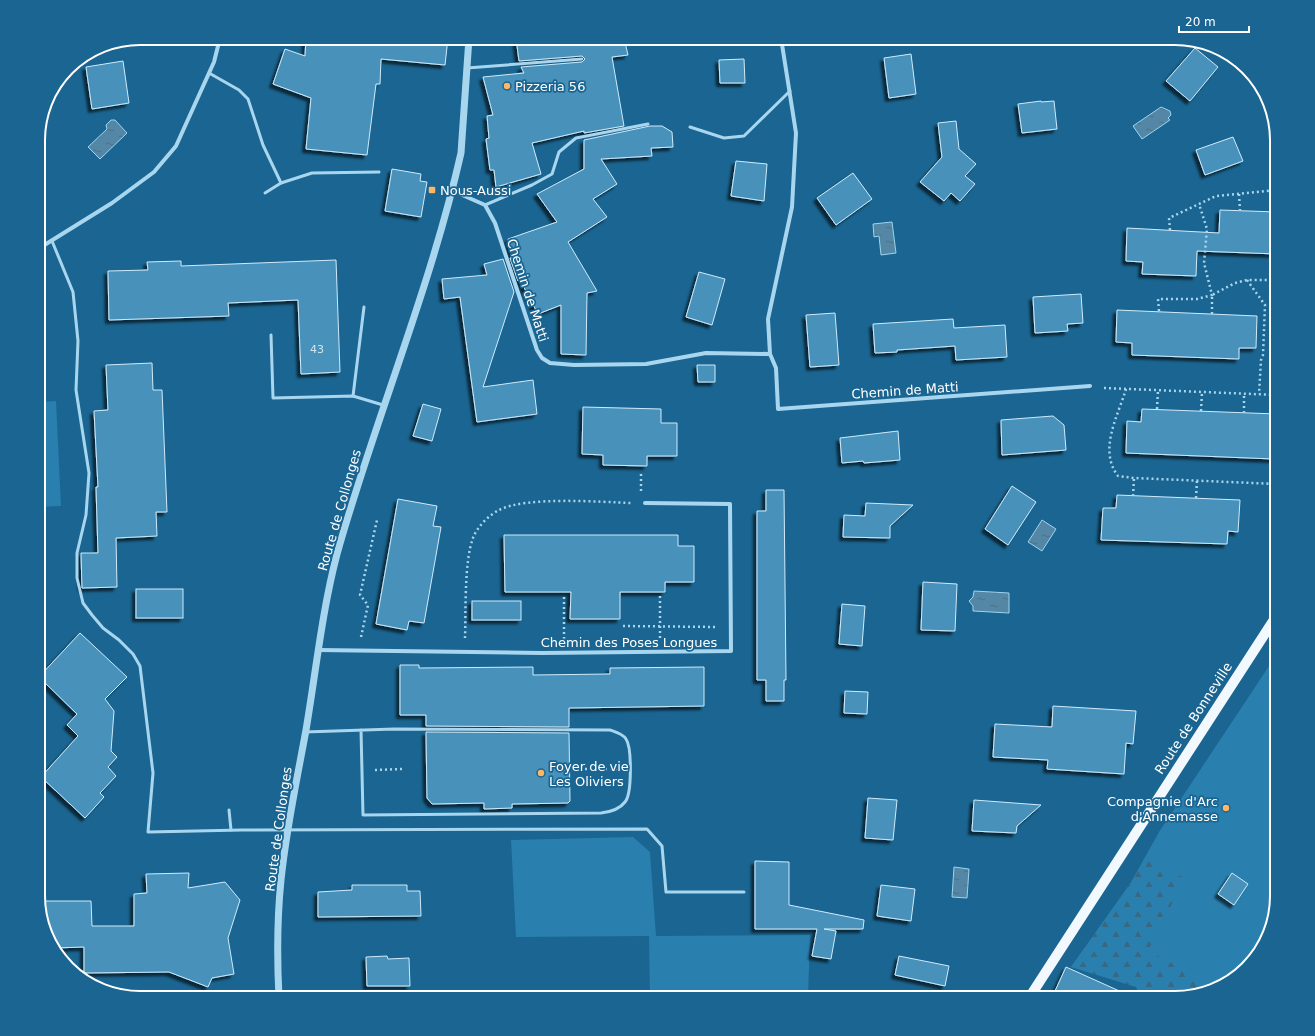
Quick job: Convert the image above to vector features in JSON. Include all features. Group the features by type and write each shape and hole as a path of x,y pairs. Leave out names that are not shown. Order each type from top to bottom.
{"main road":[{"name":"Route de Bonneville","path":"1034,991 1270,626"}],"street":[{"path":"45,246 112,203 154,172 176,146 209,73 218,45"},
{"name":"Route de Collonges","path":"279,991 279,915 281,880 318,650 337,554 383,405 415,311 461,153 469,45"},
{"name":"Chemin de Matti","path":"782,45 796,133 792,207 768,319 770,354 776,368 778,409 1090,386"},
{"path":"451,190 485,205"},
{"name":"Chemin de Matti","path":"485,205 495,223 537,350 542,358 550,363 574,365 646,364 706,353 770,354"},
{"name":"Chemin des Poses Longues","path":"318,650 464,652 731,651 730,504 642,503"}],"lane":[{"path":"467,68 582,59"},
{"path":"209,73 239,90 248,99 263,145 280,183"},
{"path":"690,127 724,138 744,136 753,129 790,91"},
{"path":"485,205 532,185 552,174 559,152 576,138 648,124"},
{"path":"265,193 280,183 312,173 379,172"},
{"path":"52,241 74,292 78,341 76,390 89,474 86,515 76,553 77,578 83,603 102,628 119,640 133,654 140,666 153,773 148,832 231,830 647,829 662,846 666,892 744,892"},
{"path":"353,396 364,307"},
{"path":"271,334 273,398 353,396 383,405"},
{"path":"305,732 361,730 610,730 619,733 626,739 630,750 629,796 625,803 619,808 608,812 363,815 361,730"},
{"path":"229,810 231,830"}],"path":[{"path":"1170,230 1169,218 1216,196 1270,191"},
{"path":"1239,194 1240,210"},
{"path":"1199,204 1207,229 1204,263 1212,295 1212,314"},
{"path":"1247,280 1265,305 1264,355 1261,360 1259,394"},
{"path":"1159,311 1158,299 1197,299 1212,295 1235,283 1247,280 1270,280"},
{"path":"1090,386 1126,389 1270,395"},
{"path":"1126,389 1108,451 1111,463 1118,476 1270,484"},
{"path":"1157,410 1158,390"},
{"path":"1201,411 1202,392"},
{"path":"1244,393 1244,413"},
{"path":"464,652 467,569 472,539 477,529 498,510 529,502 642,503 642,472"},
{"path":"1133,496 1134,478"},
{"path":"1196,498 1197,480"},
{"path":"358,651 368,604 360,595 376,520"},
{"path":"660,596 661,652"},
{"path":"564,597 564,652"},
{"path":"623,626 731,627"},
{"path":"362,770 402,769"},
{"path":"575,769 630,769"}],"green space":[{"path":"56,401 61,506 45,507 45,402"},
{"name":"Compagnie d'Arc d'Annemasse","path":"1270,665 1270,903 1263,933 1254,949 1247,959 1233,971 1223,978 1206,986 1071,967 1130,884 1159,832"},
{"path":"633,837 650,852 656,936 810,935 808,991 650,991 649,936 516,937 511,840"},
{"path":"1145,860 1185,878 1148,951 1212,984 1182,991 1137,991 1136,987 1071,967 1130,884"}],"water":[{"path":"1161,107 1170,111 1171,115 1168,118 1170,120 1142,139 1133,126"},
{"path":"111,120 115,120 127,133 100,159 88,147 107,129 106,125"},
{"path":"892,222 896,253 881,255 879,236 874,237 873,224"},
{"path":"1042,520 1056,529 1042,551 1028,542"},
{"path":"974,591 1009,593 1009,613 973,611 973,606 969,601 973,597"},
{"path":"954,867 969,869 967,898 952,897"}],"building":[{"path":"306,45 447,45 445,65 381,59 380,84 376,84 367,155 306,149 311,98 273,84 285,49 305,56"},
{"path":"517,45 626,45 628,55 612,57 624,126 584,133 584,131 532,143 541,174 496,187 494,170 490,170 486,139 489,138 487,116 493,115 483,77 524,73 521,67 582,62 585,59 582,56 519,61"},
{"path":"1195,48 1218,67 1190,101 1166,81"},
{"path":"911,54 916,94 889,98 884,58"},
{"path":"744,59 745,83 720,83 719,60"},
{"path":"123,61 129,103 92,109 86,67"},
{"path":"1054,101 1057,129 1022,133 1018,104"},
{"path":"956,121 959,149 976,164 965,176 975,184 960,201 951,193 944,201 920,182 942,157 938,123"},
{"path":"650,126 662,126 672,132 673,147 651,148 652,156 601,159 617,184 593,199 607,217 568,242 597,291 587,293 586,355 561,354 561,305 538,314 519,278 518,281 510,258 513,257 508,239 557,222 537,194 584,169 584,140"},
{"path":"1233,137 1243,161 1205,175 1196,150"},
{"path":"736,161 767,164 764,201 731,196"},
{"path":"392,169 421,174 420,181 427,182 421,217 385,211"},
{"path":"853,173 872,199 836,225 817,198"},
{"path":"1220,210 1270,212 1270,254 1197,251 1196,276 1142,274 1143,262 1126,261 1127,228 1219,233"},
{"path":"503,259 514,292 483,387 533,380 537,414 477,422 460,297 444,299 442,279 487,275 484,264"},
{"path":"336,260 340,372 301,374 298,300 228,303 229,316 109,320 108,271 148,270 147,262 181,261 181,266"},
{"path":"699,272 725,279 712,325 686,317"},
{"path":"1081,294 1083,323 1067,324 1068,331 1035,333 1033,297"},
{"path":"1117,310 1257,316 1256,348 1239,348 1239,359 1132,355 1132,343 1116,342"},
{"path":"835,313 839,365 810,367 806,315"},
{"path":"953,319 954,328 1005,325 1007,357 956,360 955,346 875,353 873,324"},
{"path":"152,363 153,390 162,390 167,512 156,512 157,536 116,538 117,587 82,588 81,553 98,553 96,487 98,487 94,411 108,410 106,365"},
{"path":"697,365 715,365 715,382 698,382"},
{"path":"423,404 441,409 432,441 413,436"},
{"path":"583,407 661,409 661,423 677,423 677,456 647,456 647,466 603,465 603,455 582,454"},
{"path":"1142,409 1270,414 1270,459 1126,453 1127,421 1141,422"},
{"path":"1053,416 1064,425 1066,450 1002,455 1001,420"},
{"path":"898,431 900,460 842,463 840,438"},
{"path":"1012,486 1036,502 1008,545 985,529"},
{"path":"766,490 784,490 786,680 784,680 784,701 766,701 766,680 757,680 757,511 766,511"},
{"path":"1117,495 1240,500 1238,532 1228,531 1227,544 1101,540 1103,508 1116,508"},
{"path":"398,499 437,506 433,526 441,527 424,623 409,621 407,630 376,624"},
{"path":"866,503 913,505 890,526 890,538 843,537 844,515 865,516"},
{"path":"504,535 678,535 678,546 694,546 694,582 665,582 665,592 620,592 620,619 570,619 571,592 505,592"},
{"path":"923,582 957,584 955,631 921,630"},
{"path":"136,589 183,589 183,618 136,618"},
{"path":"472,601 521,601 521,620 472,620"},
{"path":"842,604 865,606 862,646 839,644"},
{"path":"80,633 127,677 105,699 114,711 111,751 117,757 108,767 116,776 100,793 104,797 85,818 45,781 45,773 78,736 67,725 77,714 45,683 45,671"},
{"path":"400,665 419,665 419,668 533,667 533,675 610,674 610,668 704,667 704,706 569,708 569,727 426,726 426,715 400,715"},
{"path":"845,691 868,692 867,714 844,713"},
{"path":"1053,706 1136,711 1133,744 1126,743 1124,774 1047,769 1048,760 993,757 995,724 1052,727"},
{"name":"Foyer de vie Les Oliviers","path":"426,732 569,733 570,801 568,803 512,804 512,808 484,809 484,803 432,804 427,798"},
{"path":"868,798 897,800 893,840 865,838"},
{"path":"974,800 1041,805 1017,826 1016,833 972,831"},
{"path":"755,861 789,862 789,905 864,920 863,929 824,929 836,931 831,959 812,956 817,929 755,929"},
{"path":"189,873 188,888 225,882 240,900 228,938 234,974 212,978 208,987 169,972 84,973 84,947 60,948 52,933 48,921 45,901 91,901 92,926 134,926 134,894 147,893 146,874"},
{"path":"1232,873 1248,884 1234,905 1218,894"},
{"path":"352,885 407,885 407,891 420,891 421,916 318,917 318,892 352,890"},
{"path":"881,885 915,889 911,921 877,916"},
{"path":"387,956 388,959 409,958 410,986 367,986 366,957"},
{"path":"899,956 949,966 945,986 895,975"},
{"path":"1066,967 1119,991 1055,991"}],"place":[{"name":"Pizzeria 56","path":"507,86"},
{"name":"Nous-Aussi","path":"432,190"},
{"name":"Foyer de vie Les Oliviers","path":"541,773"},
{"name":"Compagnie d'Arc d'Annemasse","path":"1226,808"}]}
